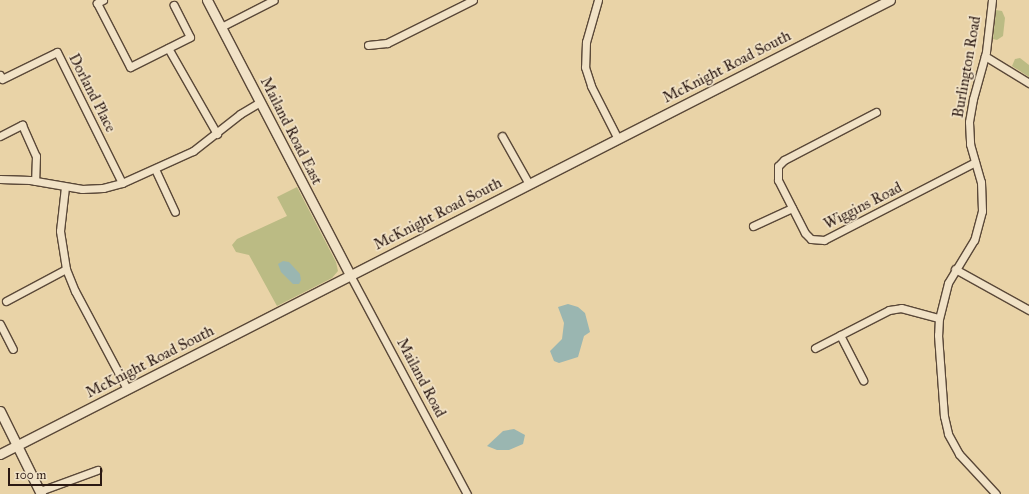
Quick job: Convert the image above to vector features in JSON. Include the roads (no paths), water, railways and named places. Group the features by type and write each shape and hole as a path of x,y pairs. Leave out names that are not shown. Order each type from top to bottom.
{"street":[{"path":"103,0 97,3 130,67 190,37 174,5"},
{"name":"Mailand Road East","path":"207,0 350,275"},
{"path":"221,27 274,0"},
{"path":"368,45 387,43 473,0"},
{"path":"598,0 586,42 585,67 591,86 618,139"},
{"name":"McKnight Road South","path":"0,454 890,0"},
{"name":"Burlington Road","path":"992,0 985,56 973,99 969,122 970,144 983,198 980,224 974,240 955,269 943,298 939,318 944,416 948,434 959,454 996,494"},
{"path":"168,48 217,134"},
{"name":"Dorland Place","path":"0,75 2,79 57,52 122,184"},
{"path":"985,56 1029,83"},
{"path":"0,179 35,181 92,189 122,184 193,151 217,134 240,114 260,102"},
{"name":"Wiggins Road","path":"876,112 781,163 776,175 808,237 820,241 975,162"},
{"path":"0,136 22,125 36,156 35,181"},
{"path":"502,136 529,184"},
{"path":"155,169 175,212"},
{"path":"65,186 60,231 66,269 75,291 127,389"},
{"path":"753,226 792,208"},
{"path":"6,301 66,269"},
{"path":"955,269 1029,310"},
{"name":"Mailand Road","path":"350,275 467,494"},
{"path":"815,348 895,309 908,310 939,318"},
{"path":"0,324 13,349"},
{"path":"840,335 863,380"},
{"path":"0,411 40,492 97,470"}],"water":[{"path":"283,261 289,262 300,274 301,280 299,284 293,284 281,272 278,264"},
{"path":"568,304 578,307 585,313 590,332 584,336 578,357 559,363 554,361 550,351 562,339 564,323 558,307"},
{"path":"514,429 525,435 523,444 509,450 497,450 487,446 503,431"}]}
